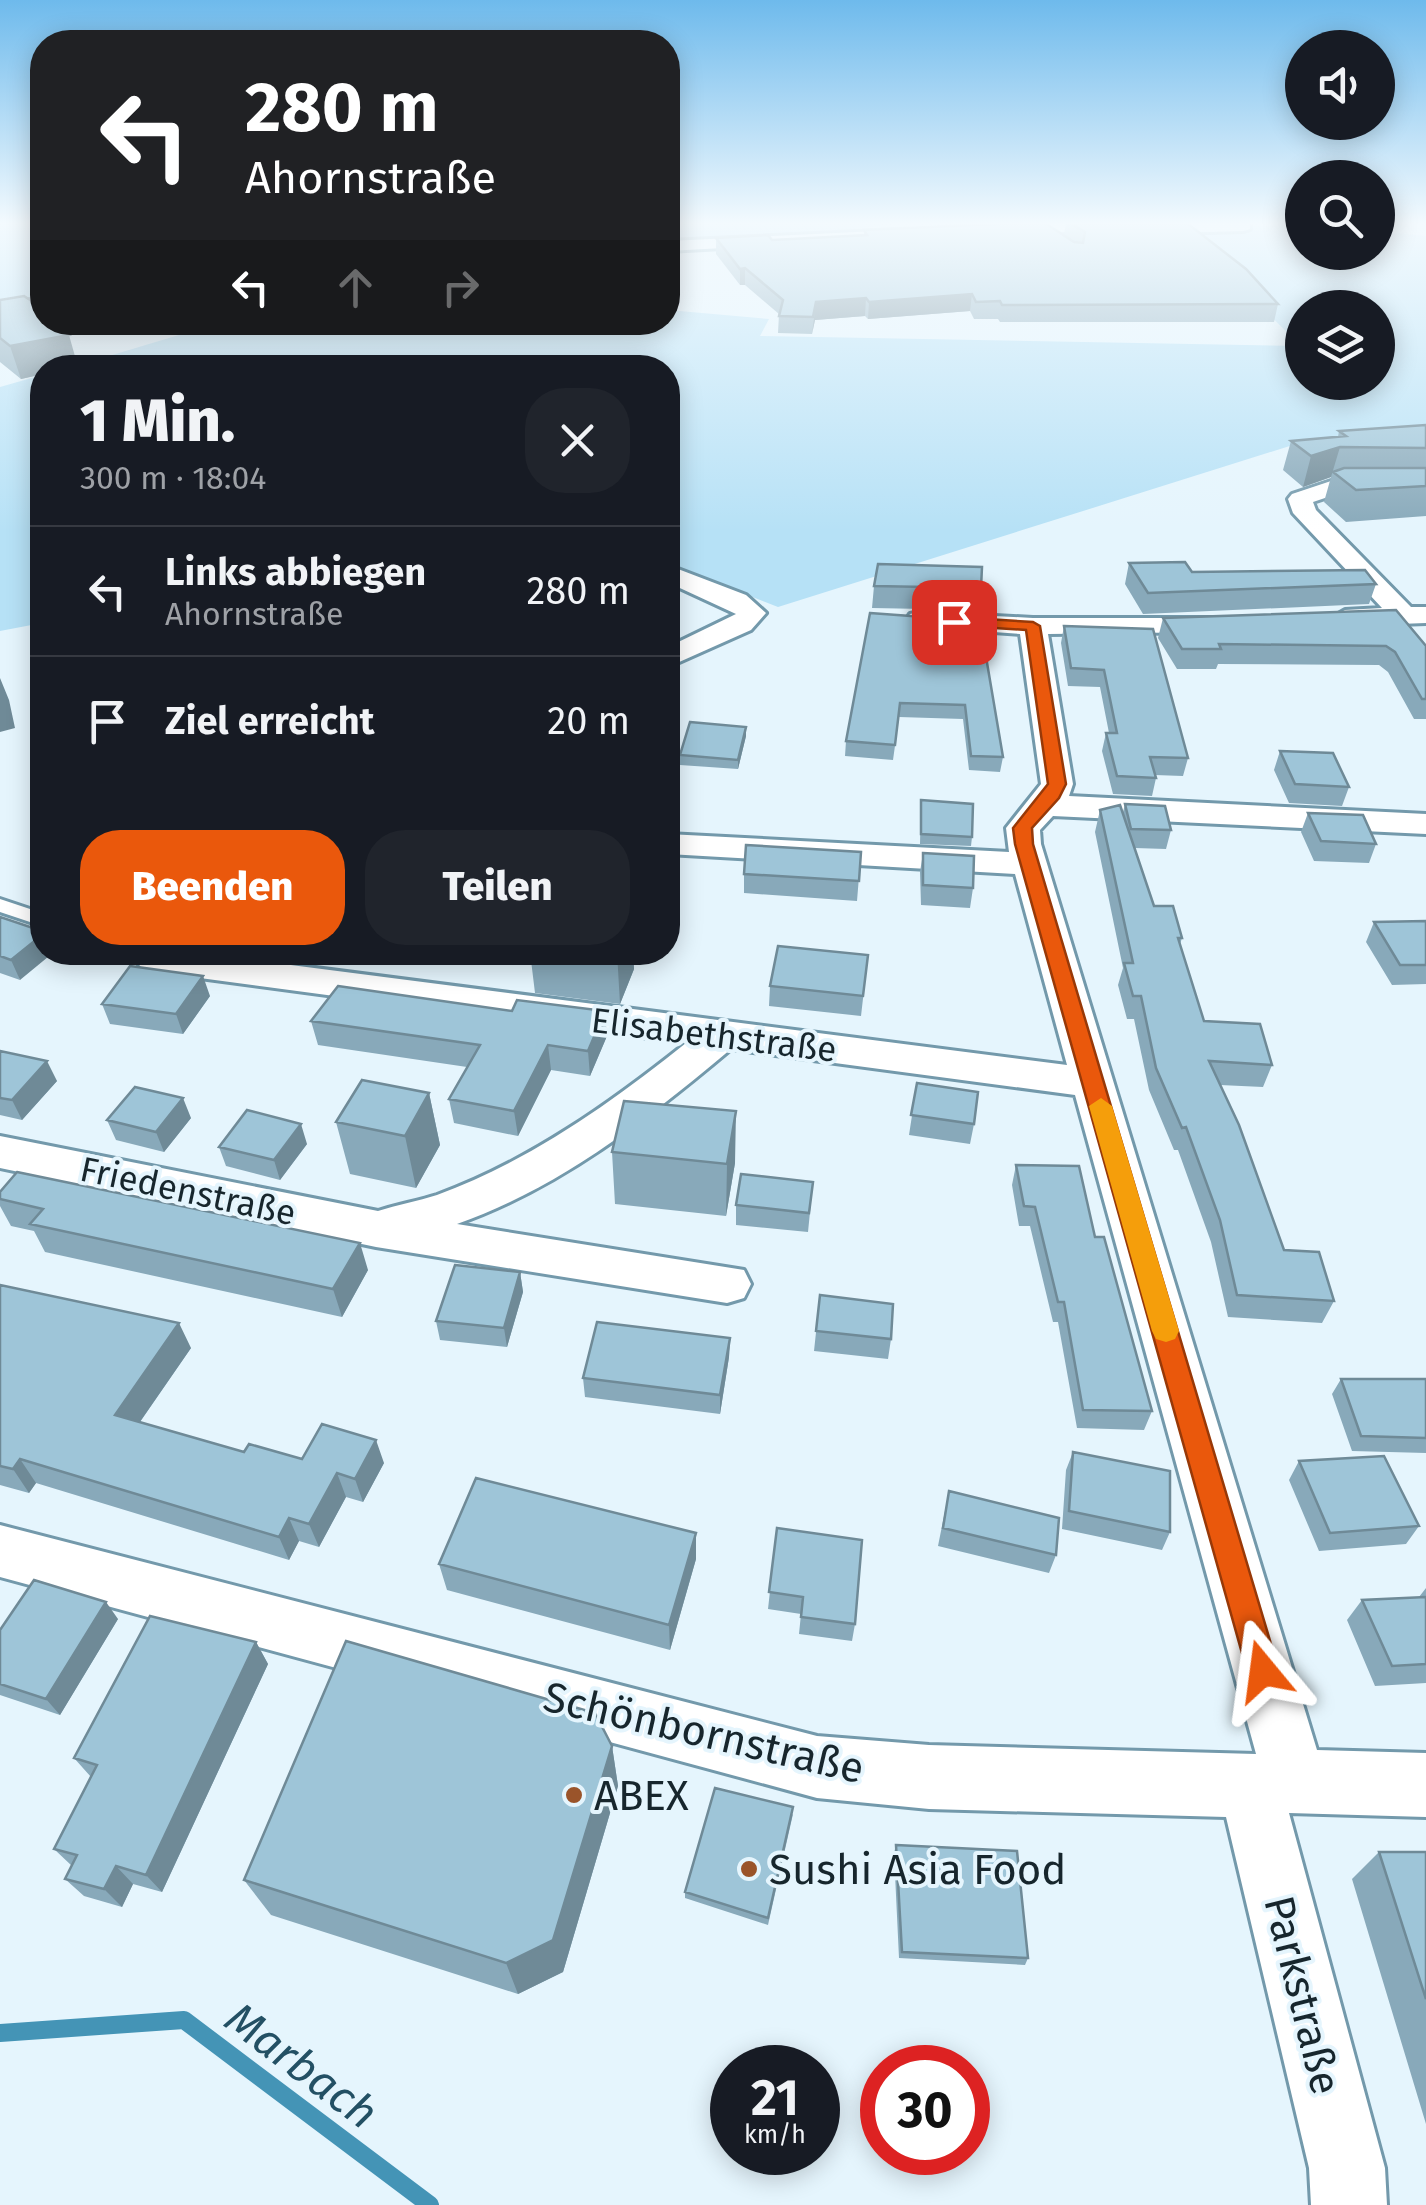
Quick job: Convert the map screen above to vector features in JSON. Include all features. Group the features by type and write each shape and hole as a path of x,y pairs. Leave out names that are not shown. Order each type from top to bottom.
{"street":[{"path":"1426,488 1331,488 1300,499 1306,513 1415,615 1426,644"},
{"path":"680,578 736,601 752,613 741,624 680,652"},
{"path":"1309,620 1415,615"},
{"path":"894,619 1033,626 1252,622"},
{"path":"1033,626 1057,784 1041,806"},
{"path":"1041,806 1426,824"},
{"name":"Parkstraße","path":"1041,806 1022,828 1029,864 1094,1083 1273,1784 1347,2168 1350,2205"},
{"path":"680,845 1029,864"},
{"name":"Elisabethstraße","path":"221,965 720,1037 1094,1083"},
{"name":"Friedenstraße","path":"376,1229 457,1206 556,1154 664,1084 720,1037"},
{"name":"Friedenstraße","path":"0,1152 376,1229 726,1284"},
{"name":"Schönbornstraße","path":"0,1550 817,1767 929,1777 1426,1785"}],"lane":[{"path":"0,905 30,916"}],"shaded area":[{"path":"680,326 765,326 760,336 1285,346 1285,400 1395,400 1395,326 1426,326 1426,440 1296,444 778,607 680,569 680,355 112,355 179,335 680,335"},
{"path":"30,378 30,625 0,631 0,387"}],"building":[{"path":"0,326 30,326 30,335 69,335 10,346 0,338"},
{"path":"1426,425 1426,448 1340,447 1311,456 1291,441 1346,436 1339,431"},
{"path":"1344,468 1426,468 1426,486 1356,490 1333,472"},
{"path":"1185,562 1192,572 1365,570 1376,584 1148,593 1129,563"},
{"path":"878,564 982,567 981,588 874,586"},
{"path":"1396,610 1426,646 1426,699 1422,699 1395,652 1386,646 1219,644 1221,649 1182,649 1163,618"},
{"path":"870,613 978,621 977,646 984,645 1003,757 971,756 965,705 900,703 895,745 846,741"},
{"path":"1064,626 1153,629 1188,758 1150,757 1156,778 1117,776 1106,733 1117,733 1104,670 1071,668"},
{"path":"690,722 746,727 738,760 680,755"},
{"path":"1280,751 1333,753 1349,787 1295,784"},
{"path":"921,800 973,804 972,837 921,834"},
{"path":"1125,804 1165,806 1171,830 1131,829"},
{"path":"1120,805 1154,906 1173,906 1182,938 1178,938 1204,1021 1260,1024 1272,1065 1209,1061 1239,1125 1284,1250 1319,1252 1334,1301 1237,1295 1220,1220 1186,1127 1182,1128 1156,1068 1141,996 1133,996 1124,963 1133,963 1100,810"},
{"path":"1308,813 1363,815 1376,844 1321,841"},
{"path":"746,845 861,852 859,881 744,874"},
{"path":"923,853 974,856 973,888 923,885"},
{"path":"0,917 30,927 30,945 11,960 0,956"},
{"path":"1426,921 1426,965 1400,965 1374,922"},
{"path":"778,946 868,955 863,996 770,986"},
{"path":"130,966 203,976 176,1014 102,1004"},
{"path":"338,986 512,1011 517,1000 605,1011 588,1051 548,1045 514,1111 449,1099 480,1045 311,1021"},
{"path":"0,1051 47,1061 12,1100 0,1098"},
{"path":"362,1080 429,1093 405,1136 336,1122"},
{"path":"917,1083 978,1092 974,1124 911,1115"},
{"path":"135,1087 183,1098 156,1132 107,1120"},
{"path":"624,1101 736,1111 727,1164 612,1152"},
{"path":"247,1110 301,1124 274,1160 219,1147"},
{"path":"1016,1165 1079,1166 1095,1237 1104,1237 1152,1411 1083,1410 1064,1302 1058,1302 1035,1207 1024,1206"},
{"path":"17,1172 360,1243 333,1289 30,1224 43,1209 0,1199 0,1192"},
{"path":"741,1174 813,1182 809,1213 736,1205"},
{"path":"455,1265 520,1272 504,1328 436,1321"},
{"path":"0,1285 179,1323 115,1415 244,1452 249,1444 302,1459 322,1424 376,1440 355,1479 337,1473 309,1524 289,1518 279,1537 20,1459 13,1469 0,1466"},
{"path":"820,1295 893,1304 891,1339 816,1331"},
{"path":"597,1322 730,1338 720,1395 583,1378"},
{"path":"1341,1379 1426,1379 1426,1438 1361,1436"},
{"path":"1073,1452 1170,1471 1170,1532 1069,1511"},
{"path":"1384,1456 1419,1526 1330,1533 1299,1461"},
{"path":"476,1478 696,1533 669,1625 439,1564"},
{"path":"949,1491 1059,1518 1056,1555 943,1528"},
{"path":"777,1528 862,1540 855,1624 801,1617 803,1597 769,1592"},
{"path":"34,1580 106,1602 46,1699 0,1684 0,1630"},
{"path":"1426,1597 1426,1664 1392,1666 1362,1600"},
{"path":"150,1616 256,1642 146,1875 116,1866 104,1889 65,1879 77,1855 54,1849 97,1765 74,1758"},
{"path":"346,1641 595,1713 612,1746 553,1940 506,1963 244,1880"},
{"path":"715,1788 793,1807 768,1918 685,1892"},
{"path":"896,1845 1017,1851 1028,1958 902,1952"},
{"path":"1379,1852 1426,1852 1426,1999"}],"waterway":[{"name":"Marbach","path":"0,2033 184,2020 430,2205"}],"slow traffic":[{"path":"1101,1106 1166,1331"}],"place":[{"name":"ABEX","path":"574,1795"},
{"name":"Sushi Asia Food","path":"749,1869"}],"route":[{"path":"954,622 1033,626 1057,784 1053,794 1022,828 1024,844 1263,1671"}]}
